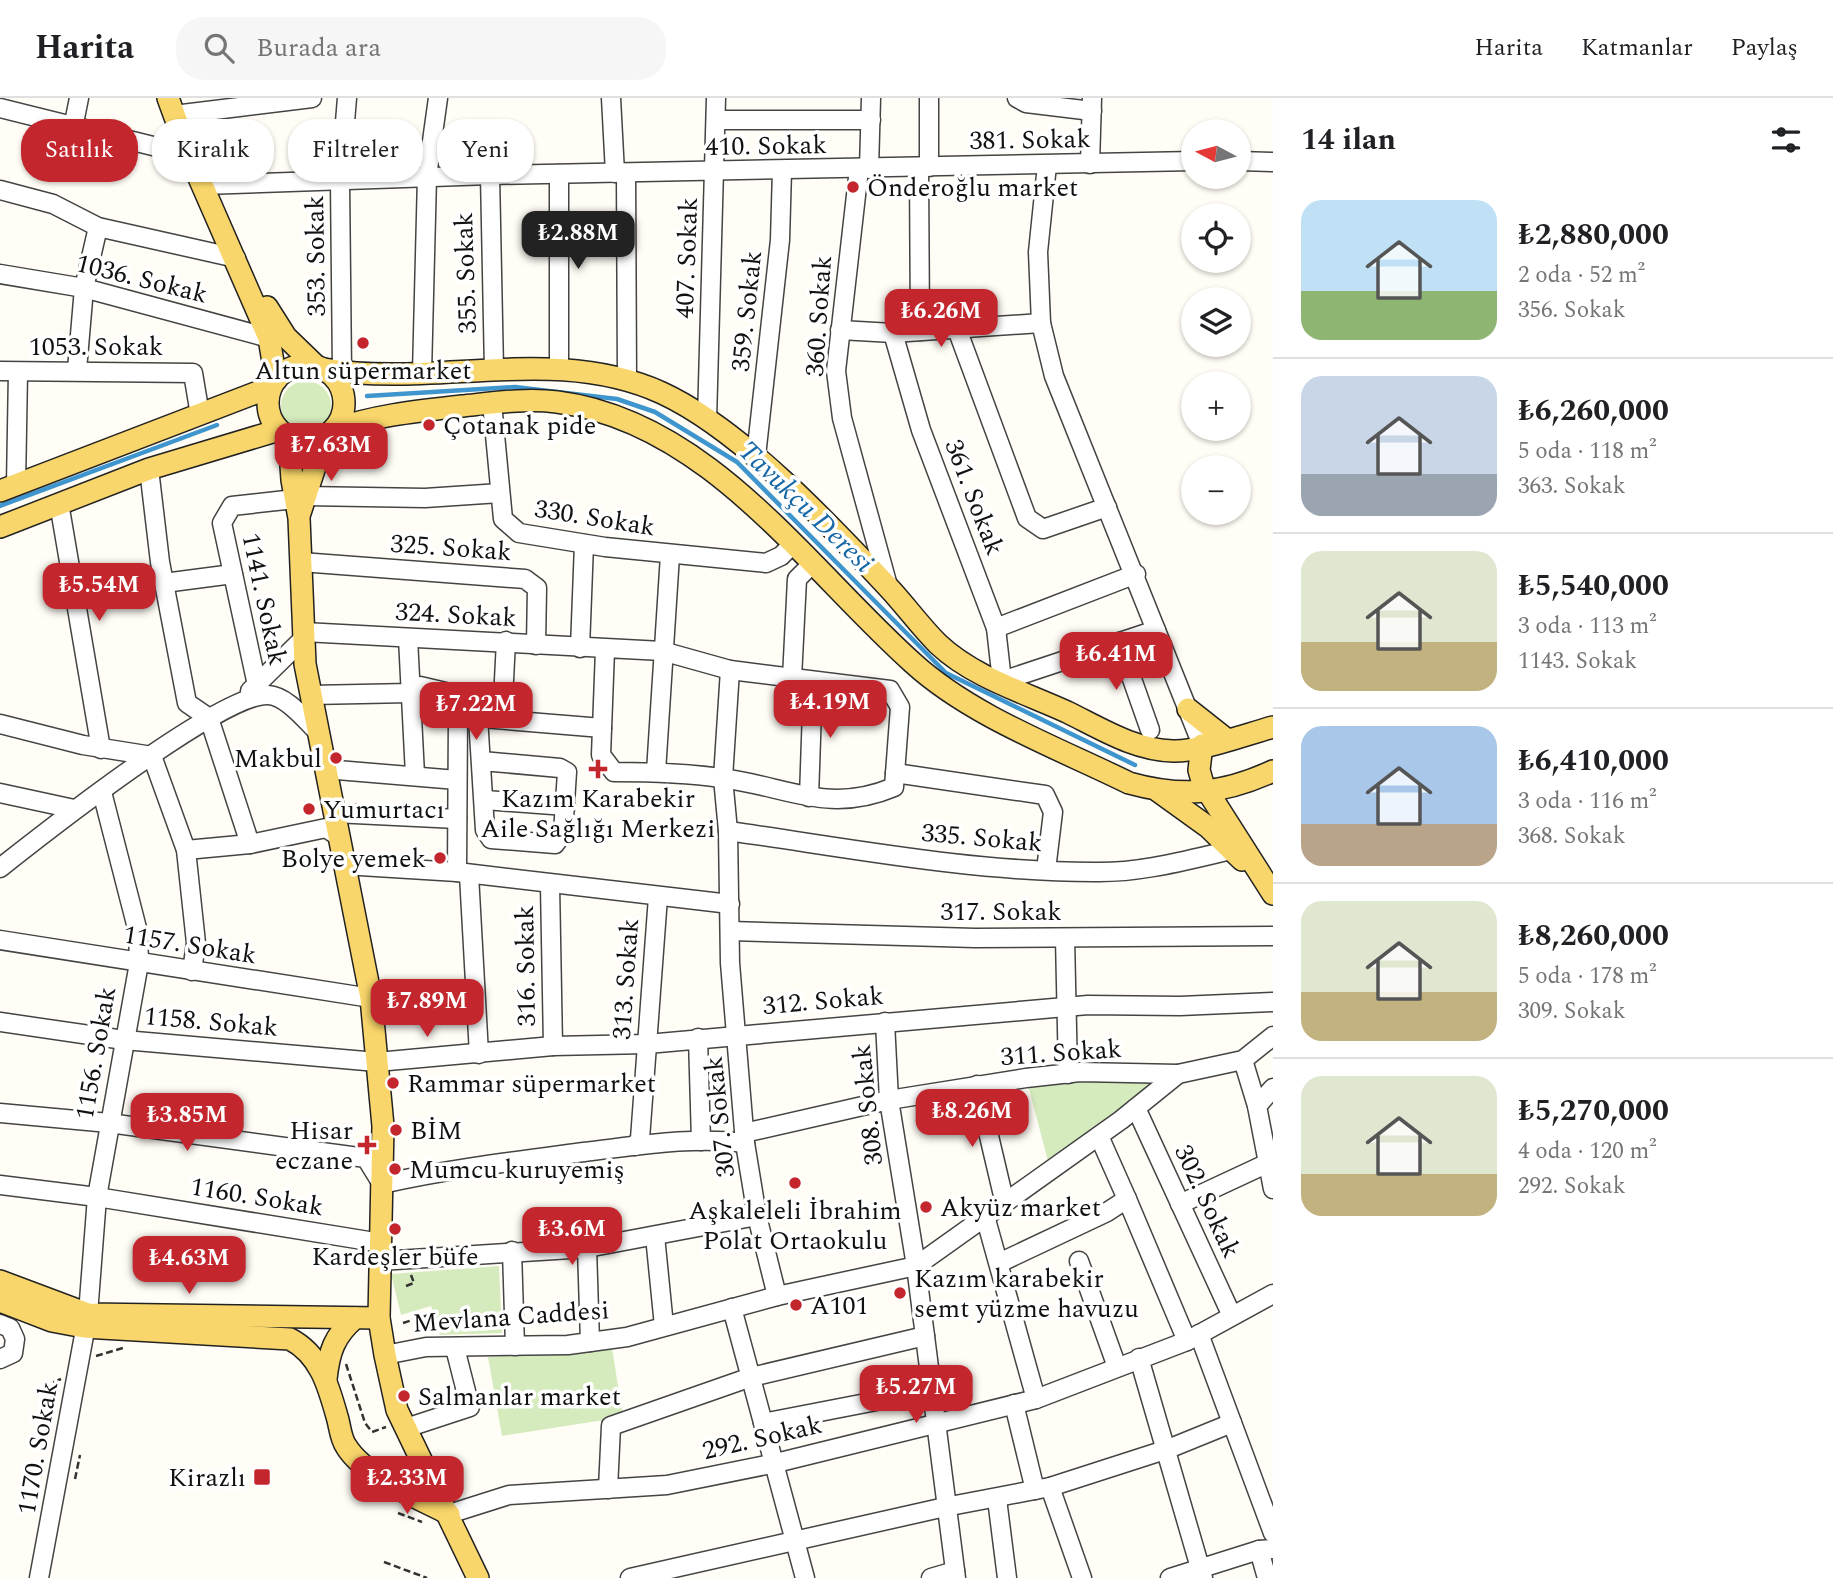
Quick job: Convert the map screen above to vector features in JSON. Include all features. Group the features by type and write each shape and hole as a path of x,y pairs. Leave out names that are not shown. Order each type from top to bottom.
{"main road":[{"path":"202,184 269,338 273,384 269,410 284,433 300,505 304,635 311,695 371,998 383,1126 379,1318 385,1354 405,1425 478,1578"},
{"path":"236,257 286,337 327,369 344,397 340,420 329,433 300,505"},
{"path":"8,488 200,415 273,384 294,366 422,373 559,368 627,381 662,393 757,456 888,586 939,644 972,670 1002,681 1135,745 1174,751 1273,727"},
{"path":"0,527 149,469 284,433 313,440 369,418 492,403 556,401 603,412 642,427 722,477 813,563 913,664 954,696 1129,783 1157,791 1209,792 1238,786 1273,771"},
{"path":"1188,709 1226,739"},
{"path":"1202,745 1199,770 1209,792 1273,895"},
{"path":"1157,791 1208,827 1273,895"},
{"name":"Mevlana Caddesi","path":"0,1281 86,1320 290,1339 305,1347 326,1379 345,1445 361,1463 449,1514"},
{"name":"Mevlana Caddesi","path":"0,1301 52,1321 379,1318"},
{"path":"326,1379 329,1352 341,1331 355,1318"},
{"path":"388,1480 404,1479 418,1469 421,1459"}],"street":[{"path":"75,119 79,98"},
{"path":"171,106 312,98"},
{"name":"353. Sokak","path":"345,119 347,98"},
{"path":"422,373 427,177 438,98"},
{"path":"611,98 621,173 627,381"},
{"name":"407. Sokak","path":"706,421 716,172 716,98"},
{"name":"360. Sokak","path":"871,98 871,120 839,330 836,370 842,418 888,586"},
{"path":"920,331 924,168 929,98"},
{"path":"1017,98 1026,103 1092,104 1090,163"},
{"path":"0,108 40,119"},
{"path":"716,120 871,120"},
{"name":"381. Sokak","path":"864,169 1181,161"},
{"path":"1251,162 1273,162"},
{"path":"1046,165 1038,252 1041,323 1054,376 1136,574 1202,745"},
{"name":"410. Sokak","path":"534,174 864,169"},
{"name":"359. Sokak","path":"757,456 780,240 782,170"},
{"path":"559,174 559,368"},
{"name":"410. Sokak","path":"423,177 437,177"},
{"name":"353. Sokak","path":"327,369 340,182"},
{"name":"410. Sokak","path":"202,184 340,182"},
{"name":"355. Sokak","path":"490,182 494,370"},
{"path":"0,190 53,204 98,227 236,257"},
{"path":"77,370 84,288 98,227"},
{"name":"1036. Sokak","path":"0,274 84,288 269,338"},
{"path":"839,330 893,333 1041,323"},
{"path":"957,329 1027,518 1043,529 1107,507"},
{"name":"361. Sokak","path":"893,333 921,430 996,628 1002,681"},
{"name":"1053. Sokak","path":"9,372 77,370 193,373 200,415"},
{"path":"8,488 9,372"},
{"name":"330. Sokak","path":"492,403 503,519 519,533 670,555 766,563 781,556 793,544"},
{"path":"149,469 164,583 187,703 209,718 250,844"},
{"path":"300,505 500,493"},
{"path":"59,503 101,749"},
{"name":"1141. Sokak","path":"257,685 222,523 232,506 300,505"},
{"path":"580,648 584,544"},
{"path":"656,772 670,555"},
{"name":"325. Sokak","path":"301,562 525,579 537,588 536,645"},
{"path":"792,678 797,579 813,563"},
{"path":"164,583 233,573"},
{"path":"996,628 1136,574"},
{"path":"1002,681 1157,630"},
{"path":"238,704 304,635"},
{"name":"324. Sokak","path":"304,635 506,641 662,652 730,670 890,690 900,707 895,773"},
{"path":"408,638 415,775"},
{"path":"502,719 506,641"},
{"path":"1119,642 1150,730"},
{"path":"605,650 601,755 614,772 656,772 723,778 836,801 880,793 894,787 895,773 1045,795 1053,812 1046,870"},
{"name":"307. Sokak","path":"730,670 723,778 744,1138 757,1216 777,1296"},
{"path":"808,797 813,681"},
{"path":"311,695 410,692 420,686 454,694 460,702 457,819 479,1054"},
{"path":"0,868 75,809 209,718 238,704 266,694 280,697 318,732"},
{"path":"458,716 602,728"},
{"path":"478,717 485,830 491,839 555,844 563,833 567,772 560,768 482,761"},
{"path":"0,724 101,749 152,756"},
{"path":"152,756 186,850 196,943 192,971"},
{"path":"325,769 457,780"},
{"name":"1156. Sokak","path":"86,1320 97,1197 139,963 138,932 102,792"},
{"path":"0,793 75,809"},
{"path":"485,800 565,806"},
{"path":"334,813 457,819"},
{"path":"186,850 250,844 326,828 338,836"},
{"name":"335. Sokak","path":"728,831 949,862 1097,873 1152,867 1231,850"},
{"path":"344,865 463,874 730,904"},
{"name":"316. Sokak","path":"550,885 553,1046"},
{"name":"313. Sokak","path":"635,1146 640,1139 658,897"},
{"name":"317. Sokak","path":"730,931 1065,937 1273,936"},
{"path":"1065,937 1068,1074"},
{"name":"1157. Sokak","path":"0,940 371,998"},
{"name":"312. Sokak","path":"377,1062 553,1046 647,1044 737,1033 1067,1006 1273,1002"},
{"name":"308. Sokak","path":"885,1021 889,1100 916,1266 945,1507 956,1575"},
{"name":"1158. Sokak","path":"0,1022 124,1040 377,1062"},
{"name":"Mevlana Caddesi","path":"385,1354 426,1347 590,1342 664,1326 777,1296 916,1266 1100,1136 1178,1074 1244,1060 1273,1036"},
{"path":"698,1038 701,1141"},
{"path":"1244,1060 1257,1106 1273,1189"},
{"name":"311. Sokak","path":"382,1184 442,1170 635,1146 744,1138 889,1100 977,1086 1068,1074 1178,1074"},
{"path":"977,1086 1005,1204"},
{"path":"1257,1106 1273,1088"},
{"name":"302. Sokak","path":"1136,1108 1232,1316"},
{"path":"0,1113 109,1123 366,1158 382,1184"},
{"path":"1100,1136 1232,1423 1273,1533"},
{"path":"1181,1203 1268,1163"},
{"name":"1160. Sokak","path":"0,1185 97,1197 380,1252 587,1248 757,1216"},
{"path":"999,1263 1107,1212 1127,1199"},
{"path":"985,1216 1036,1399"},
{"path":"655,1236 664,1326"},
{"path":"587,1248 590,1342"},
{"path":"512,1251 515,1346"},
{"path":"1079,1261 1117,1367"},
{"name":"292. Sokak","path":"449,1514 509,1495 667,1485 776,1463 1036,1399 1193,1337 1273,1294"},
{"path":"732,1308 805,1578"},
{"name":"1170. Sokak","path":"39,1578 71,1418 86,1320"},
{"path":"0,1324 10,1328 15,1339 13,1353 0,1359"},
{"path":"608,1489 611,1426 751,1377 925,1336"},
{"path":"405,1425 470,1407 456,1348"},
{"path":"1139,1358 1168,1449 1201,1574"},
{"path":"763,1423 933,1391"},
{"path":"1014,1404 1042,1488 1082,1578"},
{"path":"631,1578 796,1543 945,1507 997,1499 1042,1488 1168,1449 1232,1423"},
{"path":"997,1499 1007,1578"},
{"path":"1170,1578 1201,1574 1266,1550 1267,1578"},
{"path":"931,1578 956,1575"}],"path":[{"path":"403,1323 432,1314"},
{"path":"95,1357 130,1346"},
{"path":"343,1354 365,1423 372,1432 405,1425"},
{"path":"384,1562 427,1578"}],"green space":[{"path":"306,381 324,388 331,406 324,424 306,431 288,424 281,406 288,388"},
{"path":"1161,1079 1048,1161 1028,1085"},
{"path":"499,1266 502,1333 440,1335 431,1306 401,1315 391,1274"},
{"path":"612,1348 623,1417 502,1436 488,1357"}],"waterway":[{"name":"Tavukçu Deresi","path":"367,396 515,387 617,399 655,412 737,462 946,673 1135,765"},
{"name":"Tavukçu Deresi","path":"0,506 217,425"}],"place":[{"name":"Önderoğlu market","path":"853,187"},
{"name":"Altun süpermarket","path":"363,343"},
{"name":"Çotanak pide","path":"429,425"},
{"name":"Makbul","path":"336,758"},
{"name":"Kazım Karabekir Aile Sağlığı Merkezi","path":"598,769"},
{"name":"Yumurtacı","path":"309,809"},
{"name":"Bolye yemek","path":"440,858"},
{"name":"Rammar süpermarket","path":"393,1083"},
{"name":"BİM","path":"396,1130"},
{"name":"Hisar eczane","path":"367,1145"},
{"name":"Mumcu kuruyemiş","path":"395,1169"},
{"name":"Aşkaleleli İbrahim Polat Ortaokulu","path":"795,1183"},
{"name":"Akyüz market","path":"926,1207"},
{"name":"Kardeşler büfe","path":"395,1229"},
{"name":"Kazım karabekir semt yüzme havuzu","path":"900,1293"},
{"name":"A101","path":"796,1305"},
{"name":"Salmanlar market","path":"404,1396"},
{"name":"Kirazlı","path":"262,1477"}]}
